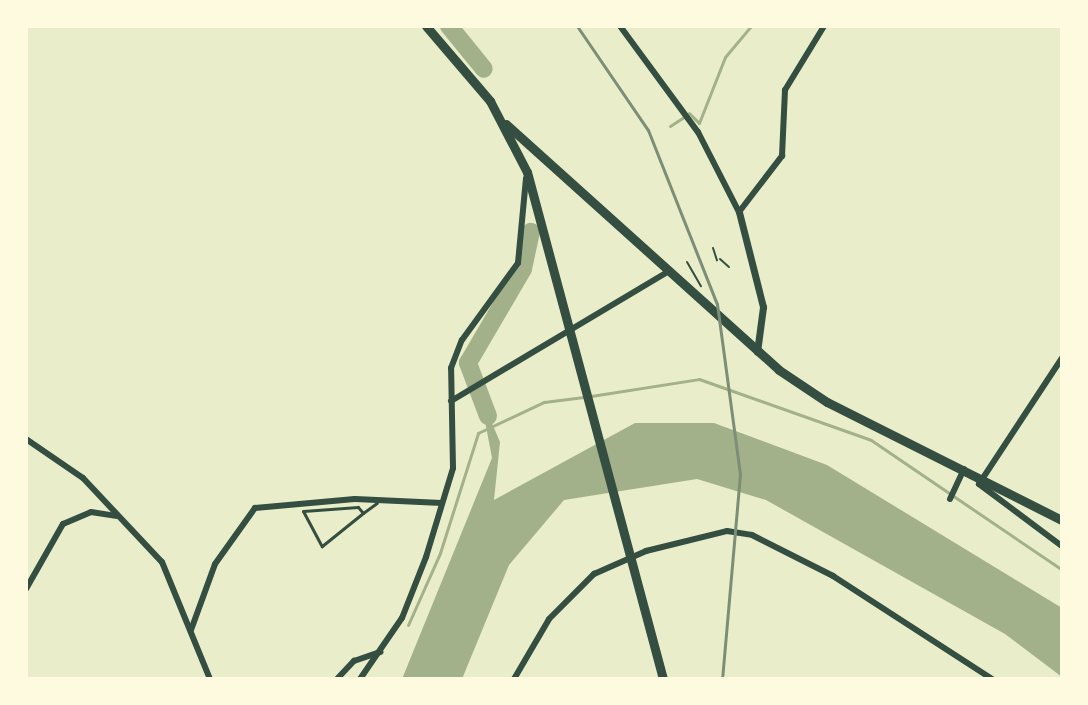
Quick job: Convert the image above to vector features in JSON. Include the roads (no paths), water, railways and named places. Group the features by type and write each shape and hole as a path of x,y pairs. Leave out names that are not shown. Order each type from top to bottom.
{"main road":[{"path":"426,26 504,123 546,157 757,352 827,402 1062,520"},
{"path":"504,123 527,172 564,298 633,552 663,679"},
{"path":"527,172 546,157"}],"street":[{"path":"620,26 698,132 739,212 763,307 757,352"},
{"path":"739,212 782,156 785,90 824,26"},
{"path":"360,679 402,618 442,503 453,468 449,380 462,340 518,263 527,172"},
{"path":"451,401 667,272"},
{"path":"1062,358 980,477 983,490 1062,546"},
{"path":"26,439 83,478 172,575 210,679"},
{"path":"951,497 964,469"},
{"path":"191,630 215,564 255,508 442,503"},
{"path":"26,589 63,524 91,512 116,516"},
{"path":"514,679 563,601 594,574 633,552 727,531 752,535 833,576 992,679"},
{"path":"337,679 354,661 380,652"}],"lane":[{"path":"363,513 358,507 303,511 322,546 377,503"}],"waterway":[{"path":"449,26 484,69"},
{"path":"689,113 699,123 725,57 751,26"},
{"path":"670,126 684,117"},
{"path":"488,416 468,363 523,269 531,232"},
{"path":"591,396 699,379 871,440 1062,570"},
{"path":"408,625 440,553 478,433 544,402 584,397"}],"railway":[{"path":"577,26 648,130 717,304 740,474 722,679"}]}
